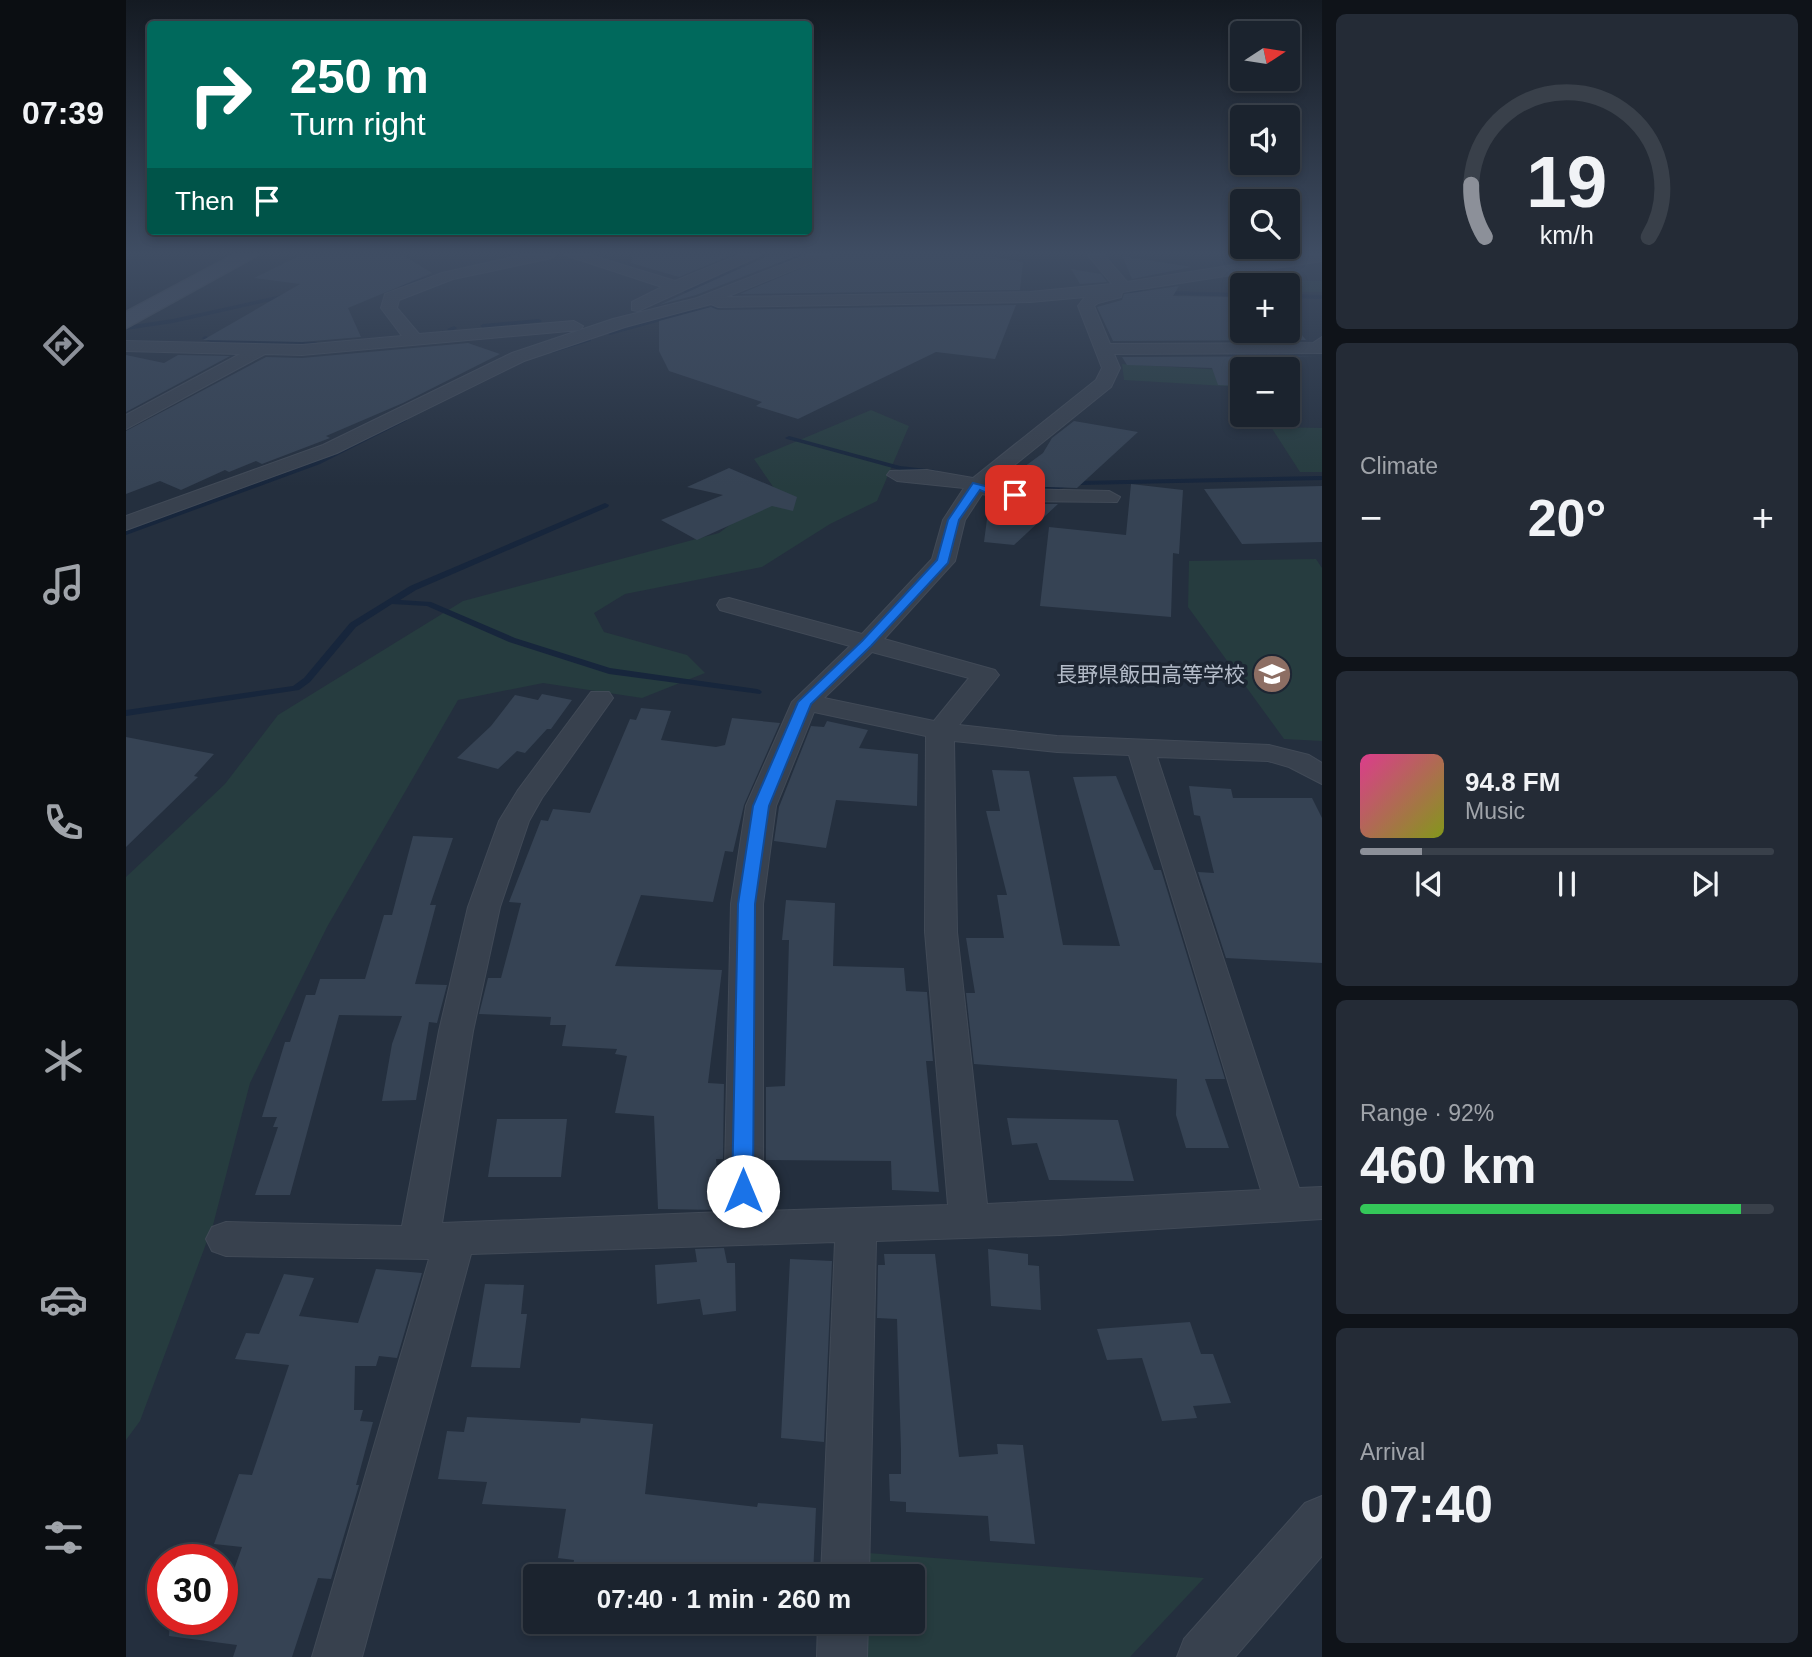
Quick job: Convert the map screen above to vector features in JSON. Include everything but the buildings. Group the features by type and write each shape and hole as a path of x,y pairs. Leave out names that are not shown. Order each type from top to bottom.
{"street":[{"path":"408,332 413,338"},
{"path":"126,346 302,350 489,332"},
{"path":"126,523 330,449 517,357 592,332"},
{"path":"743,1230 747,904 761,806 805,702 866,643 943,561 954,520 977,485 1104,383 1111,369 1095,332"},
{"path":"1101,349 1322,348 1322,342"},
{"path":"126,423 262,349"},
{"path":"897,475 918,474 977,485 997,493 1033,497 1078,493 1109,496"},
{"path":"729,606 986,675 940,731 942,932 969,1219"},
{"path":"337,1657 437,1241 456,1031 484,907 514,821 528,796 600,698"},
{"path":"805,702 940,731 1057,744 1269,753 1299,761 1322,775"},
{"path":"226,1239 437,1241 856,1226 969,1219 1060,1218 1304,1204 1140,747"},
{"path":"845,1564 856,1226"},
{"path":"1202,1657 1322,1520"},
{"path":"842,1657 843,1634"}],"green space":[{"path":"1122,364 1230,370 1230,386 1124,380"},
{"path":"871,410 909,426 877,501 830,524 762,567 625,594 594,613 604,632 687,655 705,673 642,698 543,683 458,700 327,927 250,1083 213,1225 140,1421 126,1440 126,877 225,784 278,715 463,601 719,533 776,491 754,459"},
{"path":"1271,427 1322,428 1322,472 1300,472"},
{"path":"1316,559 1322,568 1322,741 1284,739 1188,607 1189,561"},
{"path":"868,1553 1204,1578 1130,1657 868,1657 868,1634 925,1634 925,1564 868,1564"}],"waterway":[{"path":"205,338 214,341 316,344"},
{"path":"552,351 589,340"},
{"path":"126,533 317,462 404,420"},
{"path":"789,438 900,468 935,472"},
{"path":"1042,490 1079,483 1322,478"},
{"path":"126,713 296,688 307,680 353,625 413,588 605,505"},
{"path":"393,602 428,604 512,640 609,671 757,692"}],"place":[{"name":"長野県飯田高等学校","path":"1272,674"}],"route":[{"path":"743,1191 747,904 761,806 805,702 866,643 943,561 954,520 977,485 997,493 1015,495"}]}
